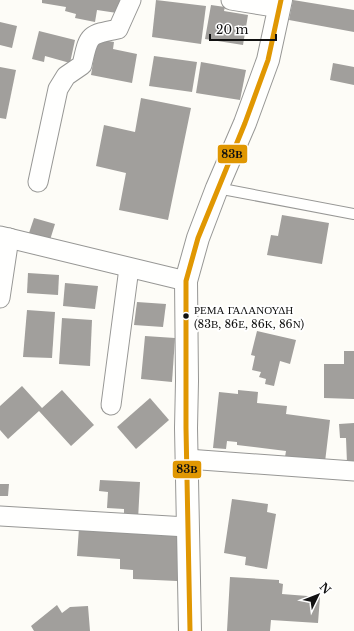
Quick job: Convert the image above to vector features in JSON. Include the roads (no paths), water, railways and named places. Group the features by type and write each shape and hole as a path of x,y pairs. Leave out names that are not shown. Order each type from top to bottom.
{"street":[{"path":"38,182 58,89 66,76 82,65 88,41 95,33 118,29 131,0"},
{"path":"190,631 187,527 186,281 198,238 217,188 245,123 268,60 281,4 231,0"},
{"path":"0,298 4,237 186,281"},
{"path":"111,405 129,268"},
{"path":"187,459 354,471"},
{"path":"0,516 187,527"}],"lane":[{"path":"217,188 354,214"}],"place":[{"name":"ΡΕΜΑ ΓΑΛΑΝΟΥΔΗ (83Β, 86Ε, 86Κ, 86Ν)","path":"186,316"}]}
